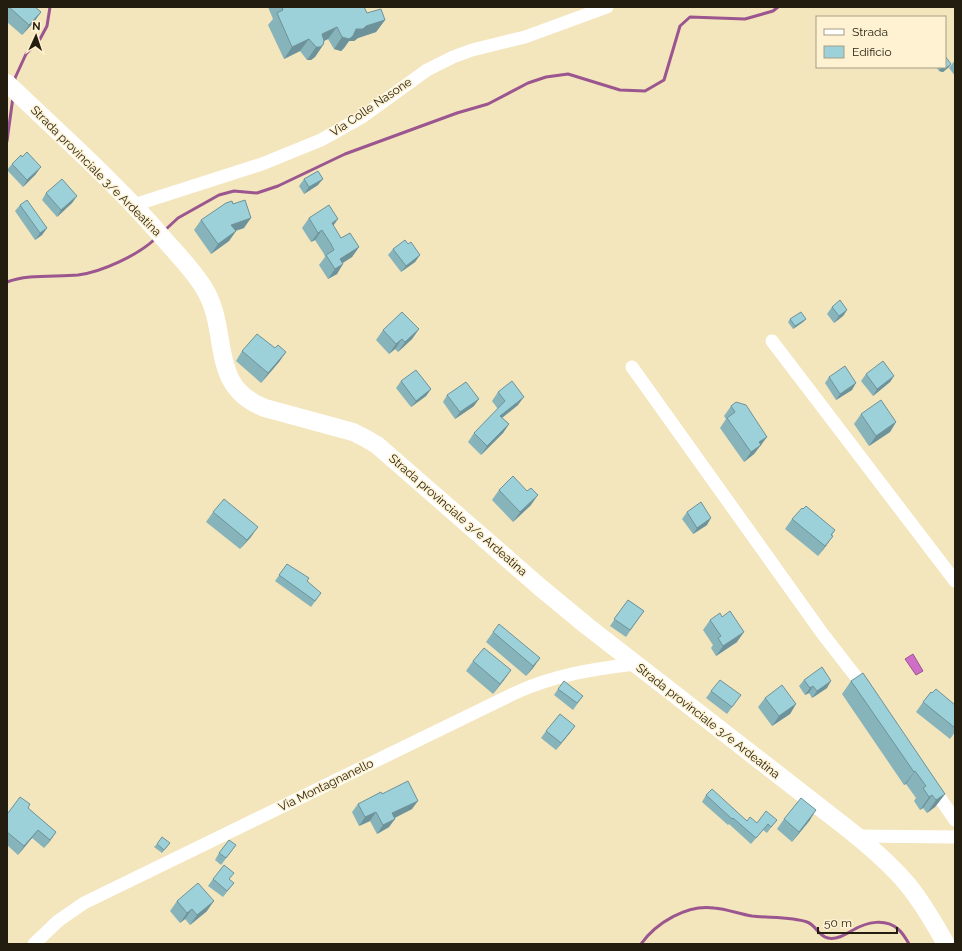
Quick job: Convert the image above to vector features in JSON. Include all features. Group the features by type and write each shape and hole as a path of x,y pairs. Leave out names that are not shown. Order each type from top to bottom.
{"main road":[{"name":"Strada provinciale 3/e Ardeatina","path":"12,87 134,206 196,275 208,296 216,316 226,371 231,382 242,396 265,408 345,429 373,442 541,588 635,664 857,836 905,881 930,916 946,944"}],"street":[{"name":"Via Colle Nasone","path":"134,206 228,176 316,143 362,117 427,70 452,57 472,50 525,37 607,7"},
{"path":"772,341 955,581"},
{"path":"632,367 822,633 874,701"},
{"name":"Via Montagnanello","path":"34,944 58,921 84,903 515,693 544,681 570,674 600,668 635,664"},
{"path":"924,774 955,820"},
{"path":"857,836 955,837"}],"shaded area":[{"path":"913,654 923,671 916,675 905,659"}],"building":[{"path":"9,7 35,7 41,12 29,25"},
{"path":"282,7 364,7 367,13 381,9 385,20 366,26 363,29 356,29 353,36 349,39 342,37 337,27 322,34 324,41 323,45 320,47 316,47 309,39 292,47 277,13 283,10"},
{"path":"946,57 951,64 945,69 941,68 946,68"},
{"path":"27,152 41,167 27,180 12,164 21,155 22,157"},
{"path":"318,171 323,179 309,187 304,179"},
{"path":"62,179 77,196 61,210 46,193"},
{"path":"27,200 47,228 40,233 20,205"},
{"path":"245,200 251,218 231,225 236,231 218,244 201,220 226,203 232,201 233,204"},
{"path":"329,205 338,219 332,223 341,238 350,233 359,247 340,259 343,264 335,269 326,255 334,250 331,244 322,230 318,233 309,218"},
{"path":"405,240 408,244 411,242 420,255 406,266 393,249"},
{"path":"840,300 847,310 839,316 832,307"},
{"path":"402,312 419,329 405,342 402,339 396,344 383,330"},
{"path":"801,312 806,319 795,326 790,319"},
{"path":"257,334 275,348 278,345 286,352 268,373 242,351"},
{"path":"883,361 894,376 877,389 866,374"},
{"path":"845,366 856,383 840,394 829,377"},
{"path":"416,370 431,389 416,401 401,381"},
{"path":"512,381 524,397 500,416 509,424 487,446 474,433 505,401 498,392"},
{"path":"466,382 479,399 460,412 447,395"},
{"path":"881,400 896,422 876,436 861,414"},
{"path":"736,402 746,405 767,437 759,442 761,445 751,452 727,418 735,412 731,406"},
{"path":"513,476 527,491 531,488 538,495 520,512 499,490"},
{"path":"224,499 258,527 247,540 213,512"},
{"path":"701,502 711,518 697,528 687,512"},
{"path":"806,506 835,530 831,535 833,536 825,546 792,519 802,508 803,509"},
{"path":"287,564 309,578 307,581 321,593 315,601 279,575"},
{"path":"628,600 644,611 630,630 614,619"},
{"path":"730,611 744,632 723,646 718,638 721,636 710,620 720,613 722,617"},
{"path":"499,624 540,658 533,666 493,632"},
{"path":"484,648 511,670 500,684 473,661"},
{"path":"822,667 831,681 817,691 813,686 810,688 804,680"},
{"path":"863,673 945,794 936,800 932,795 929,797 923,788 926,786 915,771 914,772 851,681"},
{"path":"720,680 741,695 732,707 711,691"},
{"path":"564,681 583,696 577,703 558,689"},
{"path":"782,685 796,704 779,716 765,698"},
{"path":"936,689 955,705 955,728 923,702 931,692 932,693"},
{"path":"560,714 575,726 561,743 546,731"},
{"path":"408,781 418,801 392,813 395,819 383,825 376,812 365,817 358,804 381,792 382,794"},
{"path":"712,789 747,821 750,817 757,823 766,811 777,820 771,827 768,824 756,838 733,818 732,819 706,795"},
{"path":"20,797 30,804 28,808 56,832 50,840 38,830 24,846 7,832 7,812 8,813"},
{"path":"801,798 816,810 799,832 784,819"},
{"path":"162,837 170,843 164,850 157,844"},
{"path":"229,840 236,845 226,858 219,853"},
{"path":"224,865 234,873 229,879 234,883 227,891 213,879"},
{"path":"198,883 214,901 197,915 192,909 187,913 177,901"}],"waterway":[{"path":"15,82 15,78 26,54 40,39 47,26 50,7"},
{"path":"164,231 178,218 219,195 234,191 257,193 278,186 345,154 457,113 488,104 528,83 546,77 568,74 620,90 645,91 664,80 680,26 690,17 745,19 773,11 778,7"},
{"path":"7,141 13,97"},
{"path":"7,282 23,278 78,275 88,273 108,267 129,257 155,239"},
{"path":"641,944 647,936 664,922 683,912 704,908 719,909 752,916 801,920 810,923 819,933 828,938 841,936 858,927 870,923 882,922 898,929 909,944"}]}
